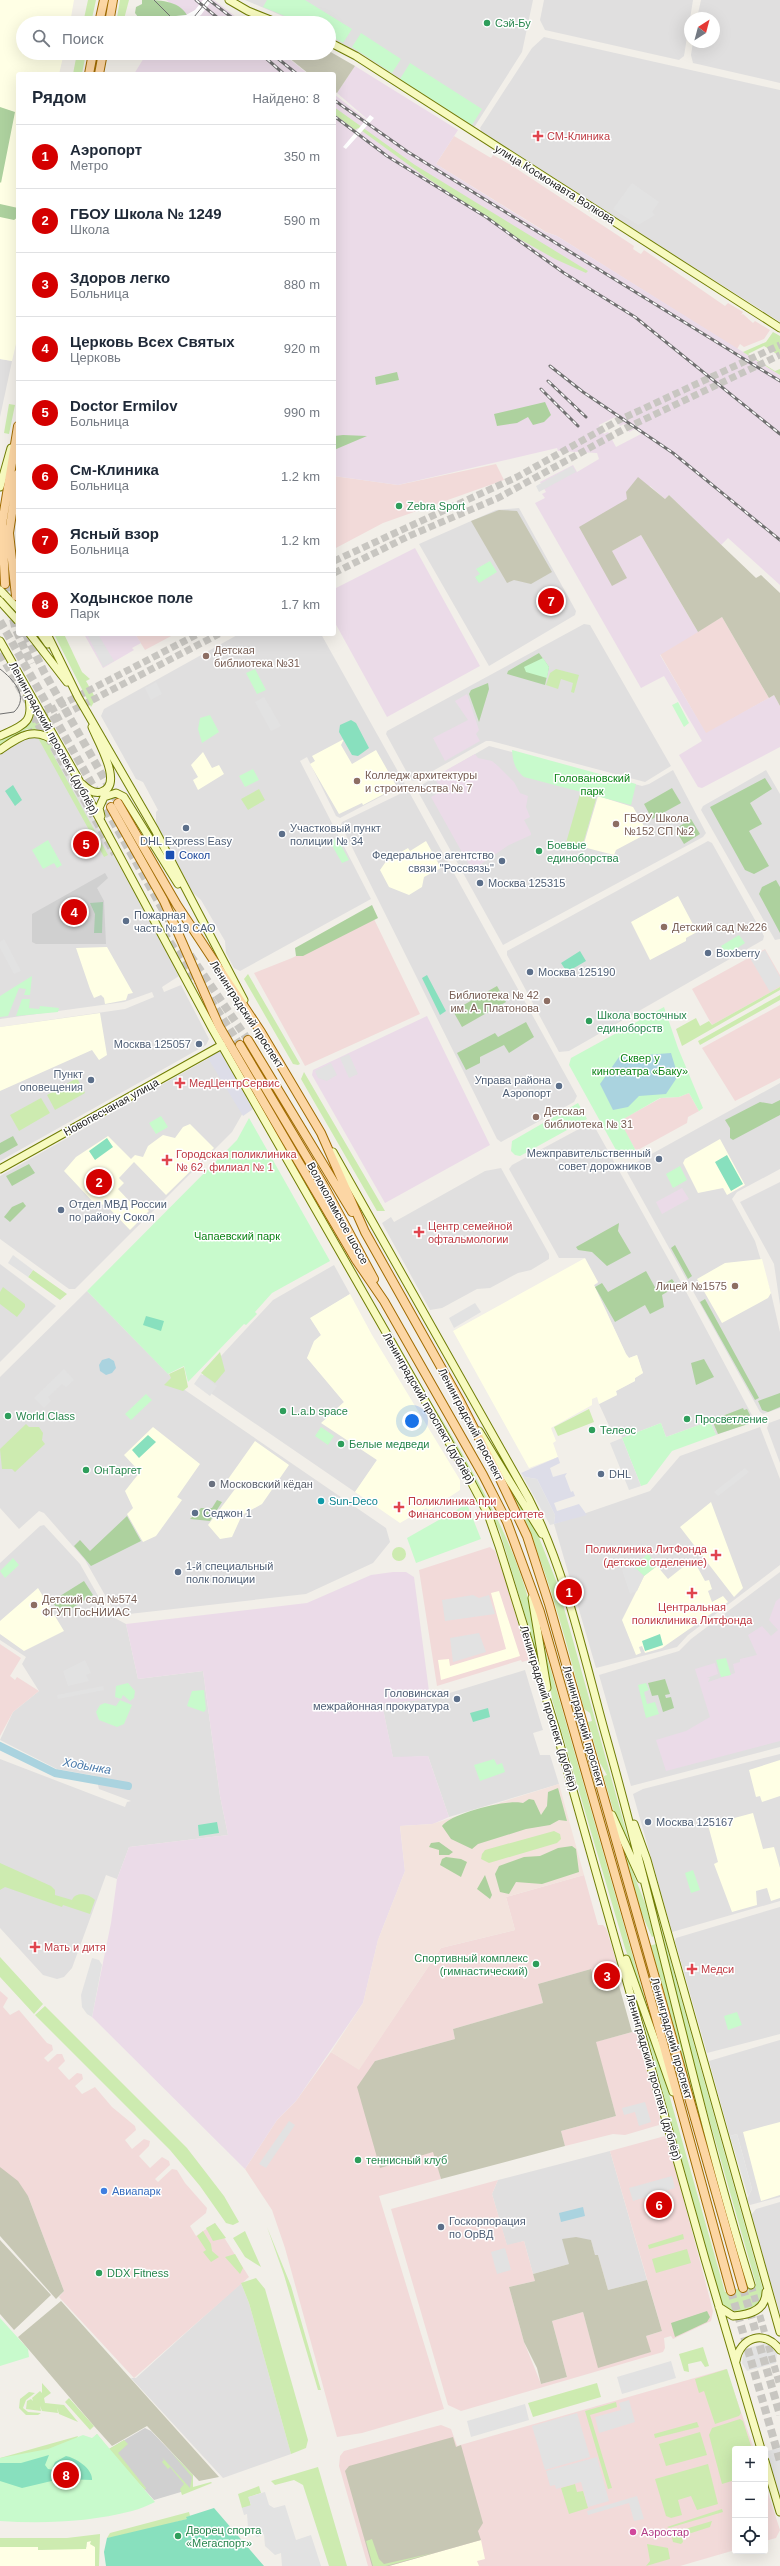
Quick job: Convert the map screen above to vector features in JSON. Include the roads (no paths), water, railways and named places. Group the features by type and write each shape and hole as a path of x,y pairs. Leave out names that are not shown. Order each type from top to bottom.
{"main road":[{"path":"101,16 104,0"},
{"path":"110,16 113,0"},
{"path":"229,0 248,11 260,16"},
{"name":"улица Космонавта Волкова","path":"336,46 356,56 780,328"},
{"path":"89,72 92,60"},
{"path":"99,72 102,60"},
{"path":"0,486 16,430"},
{"path":"16,438 2,524 2,587 16,606"},
{"path":"16,487 9,533 16,596"},
{"path":"0,601 16,619"},
{"path":"32,636 78,697"},
{"path":"42,636 58,657"},
{"path":"48,636 78,697 155,830 195,910 261,1032"},
{"name":"Ленинградский проспект (дублёр)","path":"0,641 76,775 222,1045 476,1491 499,1546 555,1725 611,1919 717,2301 760,2446"},
{"path":"0,736 20,727 29,720 31,710 25,684"},
{"path":"76,775 86,787 94,792 106,790 111,781 110,771 85,709"},
{"path":"0,750 24,734 34,732 47,736 59,745"},
{"path":"106,832 100,812 100,804 107,795 116,793 126,800 195,910"},
{"name":"Ленинградский проспект","path":"731,2291 540,1612 507,1522 487,1481 384,1301 356,1260 222,1031 164,901 115,805 181,911 261,1032 321,1133 365,1232 460,1401 501,1481 529,1542 549,1604 602,1791 747,2286"},
{"name":"Волоколамское шоссе","path":"248,1040 365,1232"},
{"name":"Новопесчаная улица","path":"0,1169 222,1045"},
{"name":"Волоколамское шоссе","path":"240,1045 324,1186 384,1301"},
{"path":"321,1133 375,1224 428,1322 529,1499 554,1555 620,1785 747,2286"},
{"path":"460,1401 507,1474 554,1555"},
{"path":"528,1580 555,1725"},
{"path":"620,1785 647,1860 766,2287 780,2332"},
{"path":"602,1791 621,1838 646,1890"},
{"path":"611,1919 687,2132"},
{"path":"717,2301 722,2310 729,2315 737,2316 755,2311 764,2304 766,2287"},
{"path":"736,2362 741,2346 753,2338 768,2339 780,2350"},
{"path":"768,2471 780,2512"}],"water":[{"path":"671,1053 678,1076 666,1094 639,1096 628,1107 613,1110 600,1084 619,1057"},
{"path":"109,1358 114,1361 116,1368 112,1373 106,1375 100,1371 99,1365 102,1360"},
{"path":"583,2207 585,2216 561,2222 559,2213"}],"waterway":[{"name":"Ходынка","path":"0,1746 55,1773 128,1786"}],"tunnel":[{"path":"336,560 517,477 617,421 780,345"},
{"path":"336,572 409,536 498,498 626,428 780,355"},
{"path":"5,584 16,629"},
{"path":"0,621 172,926"},
{"path":"19,636 31,664"},
{"path":"27,636 44,672 118,803"},
{"path":"22,725 194,636"},
{"path":"27,734 215,636"},
{"path":"0,653 115,854"},
{"path":"163,932 197,982"},
{"path":"190,955 248,1040"},
{"path":"210,999 240,1045"},
{"path":"751,2285 780,2386"},
{"path":"743,2288 780,2415"},
{"path":"731,2291 780,2461"}],"tram line":[{"path":"154,0 170,16"},
{"path":"195,16 208,0"},
{"path":"0,669 10,678 20,694 19,706 14,712 0,714"}],"railway":[{"path":"196,0 215,16"},
{"path":"209,0 230,16"},
{"path":"268,60 282,72"},
{"path":"280,60 295,72"},
{"path":"336,101 408,152 780,381"},
{"path":"336,118 387,156 486,217 564,273 635,317 780,434"},
{"path":"550,366 583,392 673,453 780,540"},
{"path":"548,381 586,417"},
{"path":"541,389 578,426"}],"place":[{"name":"Сэй-Бу","path":"487,23"},
{"name":"СМ-Клиника","path":"538,136"},
{"name":"Zebra Sport","path":"399,506"},
{"name":"Ясный взор","path":"551,601"},
{"name":"Детская библиотека №31","path":"206,656"},
{"name":"Колледж архитектуры и строительства № 7","path":"357,781"},
{"name":"ГБОУ Школа №152 СП №2","path":"616,824"},
{"name":"DHL Express Easy","path":"186,828"},
{"name":"Участковый пункт полиции № 34","path":"282,834"},
{"name":"Doctor Ermilov","path":"86,844"},
{"name":"Боевые единоборства","path":"539,851"},
{"name":"Сокол","path":"170,855"},
{"name":"Федеральное агентство связи \"Россвязь\"","path":"502,861"},
{"name":"Москва 125315","path":"480,883"},
{"name":"Церковь Всех Святых","path":"74,912"},
{"name":"Пожарная часть №19 САО","path":"126,921"},
{"name":"Детский сад №226","path":"664,927"},
{"name":"Boxberry","path":"708,953"},
{"name":"Москва 125190","path":"530,972"},
{"name":"Библиотека № 42 им. А. Платонова","path":"547,1001"},
{"name":"Школа восточных единоборств","path":"589,1021"},
{"name":"Москва 125057","path":"199,1044"},
{"name":"Пункт оповещения","path":"91,1080"},
{"name":"МедЦентрСервис","path":"180,1083"},
{"name":"Управа района Аэропорт","path":"559,1086"},
{"name":"Детская библиотека № 31","path":"536,1117"},
{"name":"Межправительственный совет дорожников","path":"659,1159"},
{"name":"Городская поликлиника № 62, филиал № 1","path":"167,1160"},
{"name":"ГБОУ Школа № 1249","path":"99,1182"},
{"name":"Отдел МВД России по району Сокол","path":"61,1210"},
{"name":"Центр семейной офтальмологии","path":"419,1232"},
{"name":"Лицей №1575","path":"735,1286"},
{"name":"L.a.b space","path":"283,1411"},
{"name":"World Class","path":"8,1416"},
{"name":"Просветление","path":"687,1419"},
{"name":"Телеос","path":"592,1430"},
{"name":"Белые медведи","path":"341,1444"},
{"name":"ОнТаргет","path":"86,1470"},
{"name":"DHL","path":"601,1474"},
{"name":"Московский кёдан","path":"212,1484"},
{"name":"Sun-Deco","path":"321,1501"},
{"name":"Поликлиника при Финансовом университете","path":"399,1507"},
{"name":"Седжон 1","path":"195,1513"},
{"name":"Поликлиника ЛитФонда (детское отделение)","path":"716,1555"},
{"name":"1-й специальный полк полиции","path":"178,1572"},
{"name":"Аэропорт","path":"569,1592"},
{"name":"Центральная поликлиника Литфонда","path":"692,1593"},
{"name":"Детский сад №574 ФГУП ГосНИИАС","path":"34,1605"},
{"name":"Головинская межрайонная прокуратура","path":"457,1699"},
{"name":"Москва 125167","path":"648,1822"},
{"name":"Мать и дитя","path":"35,1947"},
{"name":"Спортивный комплекс (гимнастический)","path":"536,1964"},
{"name":"Медси","path":"692,1969"},
{"name":"Здоров легко","path":"607,1976"},
{"name":"теннисный клуб","path":"358,2160"},
{"name":"Авиапарк","path":"104,2191"},
{"name":"См-Клиника","path":"659,2205"},
{"name":"Госкорпорация по ОрВД","path":"441,2227"},
{"name":"DDX Fitness","path":"99,2273"},
{"name":"Ходынское поле","path":"66,2475"},
{"name":"Аэростар","path":"633,2532"},
{"name":"Дворец спорта «Мегаспорт»","path":"178,2536"}],"park label":[{"name":"Головановский парк","path":"592,784"},
{"name":"Сквер у кинотеатра «Баку»","path":"640,1064"},
{"name":"Чапаевский парк","path":"237,1236"}]}
